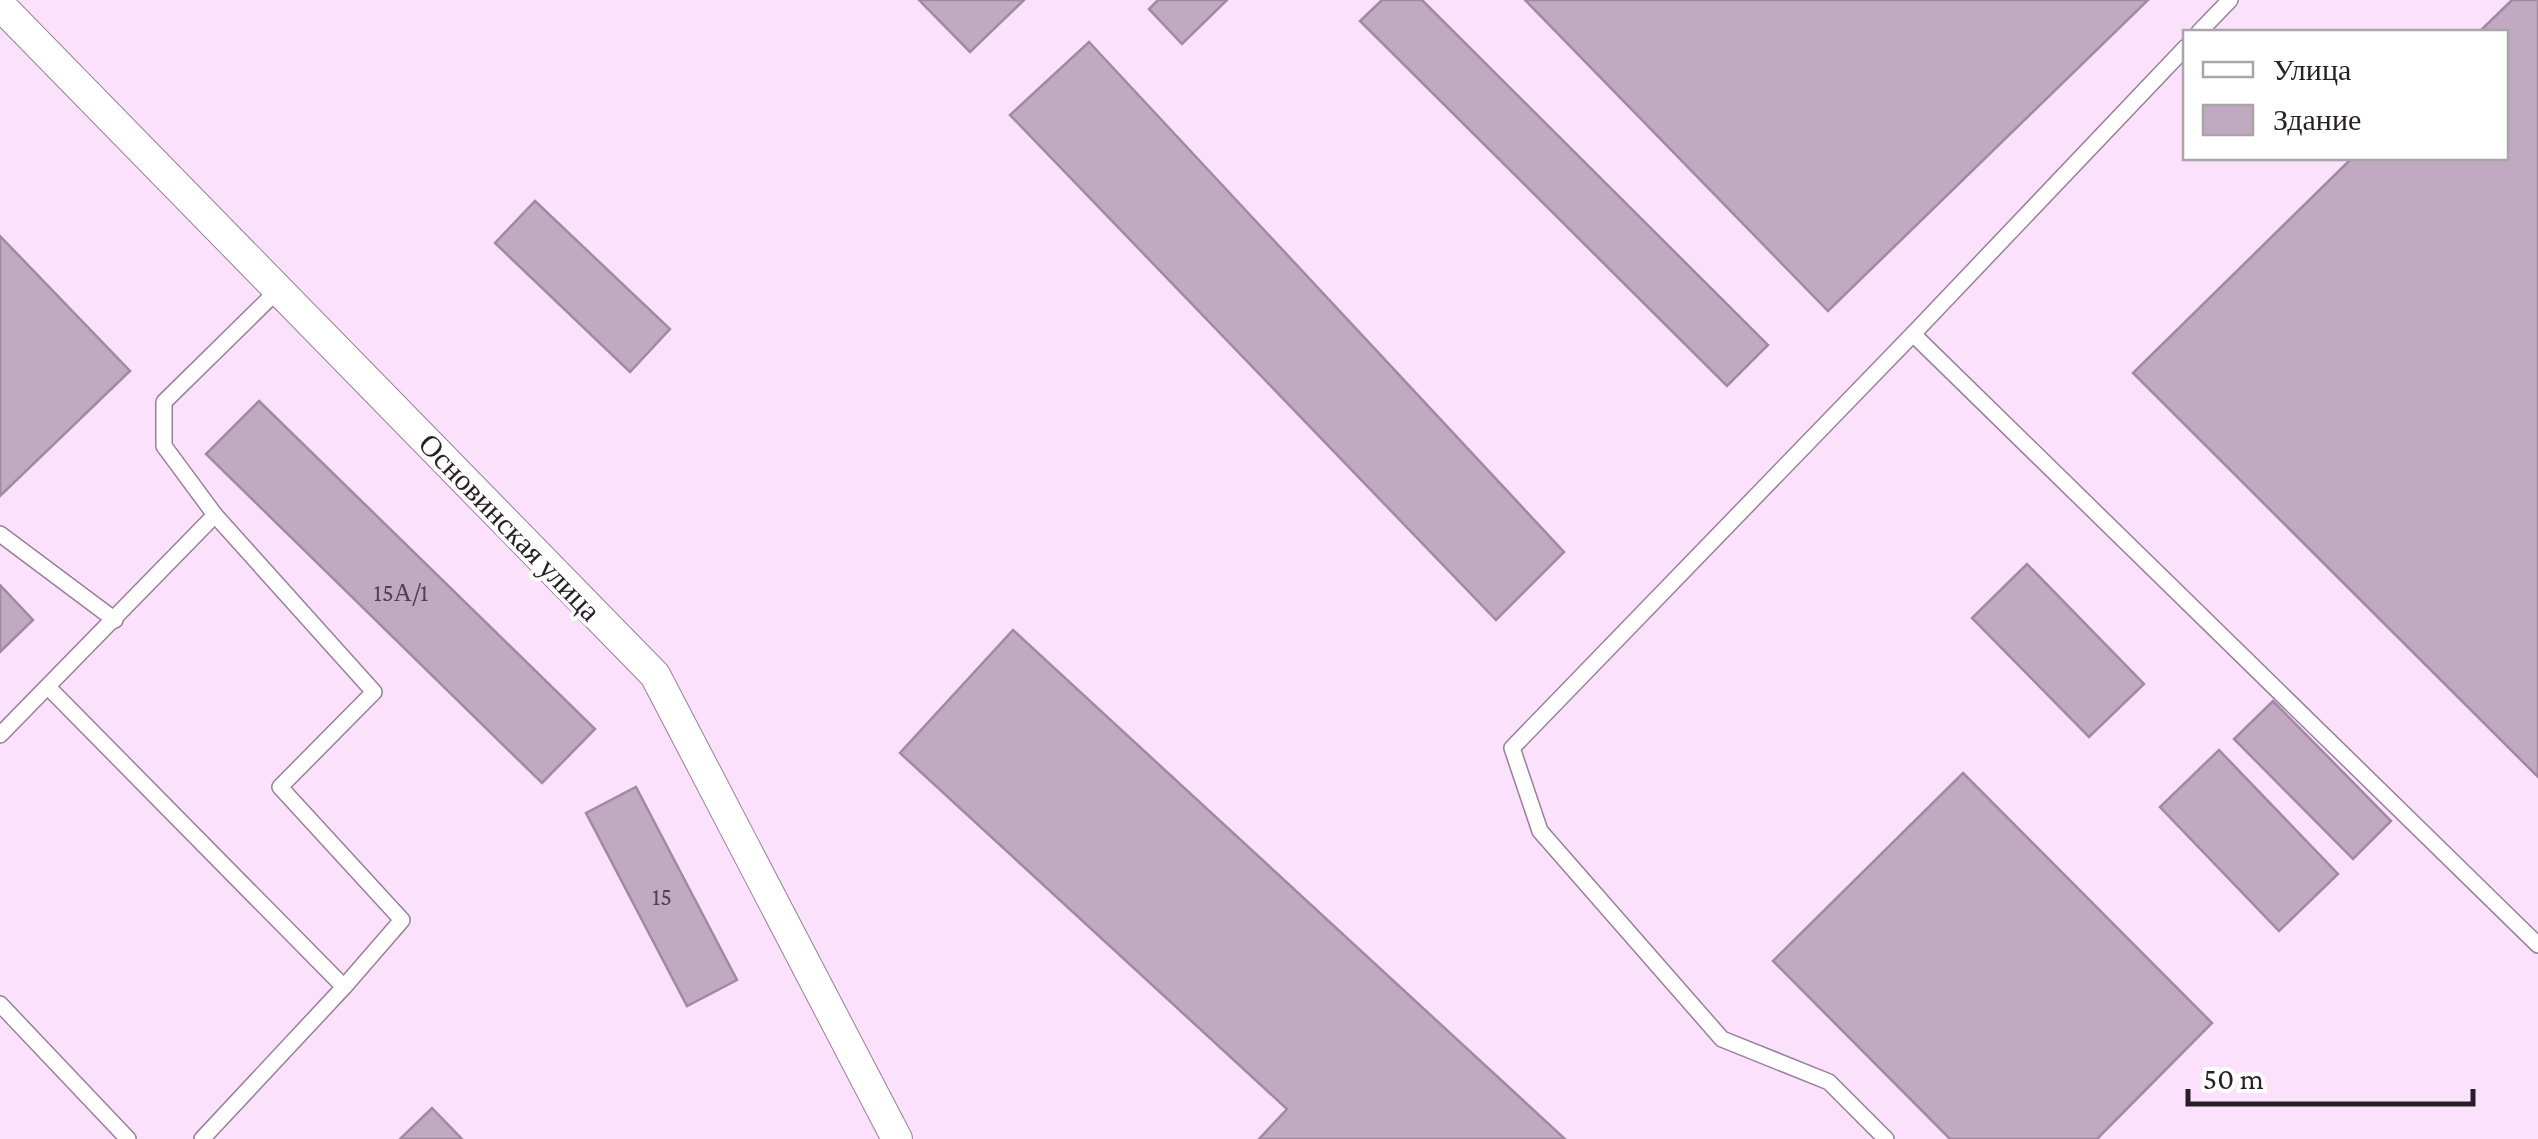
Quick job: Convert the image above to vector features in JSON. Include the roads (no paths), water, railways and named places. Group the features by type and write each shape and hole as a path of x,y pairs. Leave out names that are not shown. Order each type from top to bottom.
{"street":[{"name":"Основинская улица","path":"0,5 655,675 897,1139"}],"lane":[{"path":"2201,30 2230,0"},
{"path":"1886,1139 1829,1082 1722,1039 1540,831 1512,748 2183,50"},
{"path":"202,1139 344,988 402,920 280,787 374,692 215,515 164,446 164,402 278,290"},
{"path":"1914,334 2538,945"},
{"path":"0,734 215,515"},
{"path":"0,534 115,620"},
{"path":"48,687 344,988"},
{"path":"0,1004 128,1139"}]}
